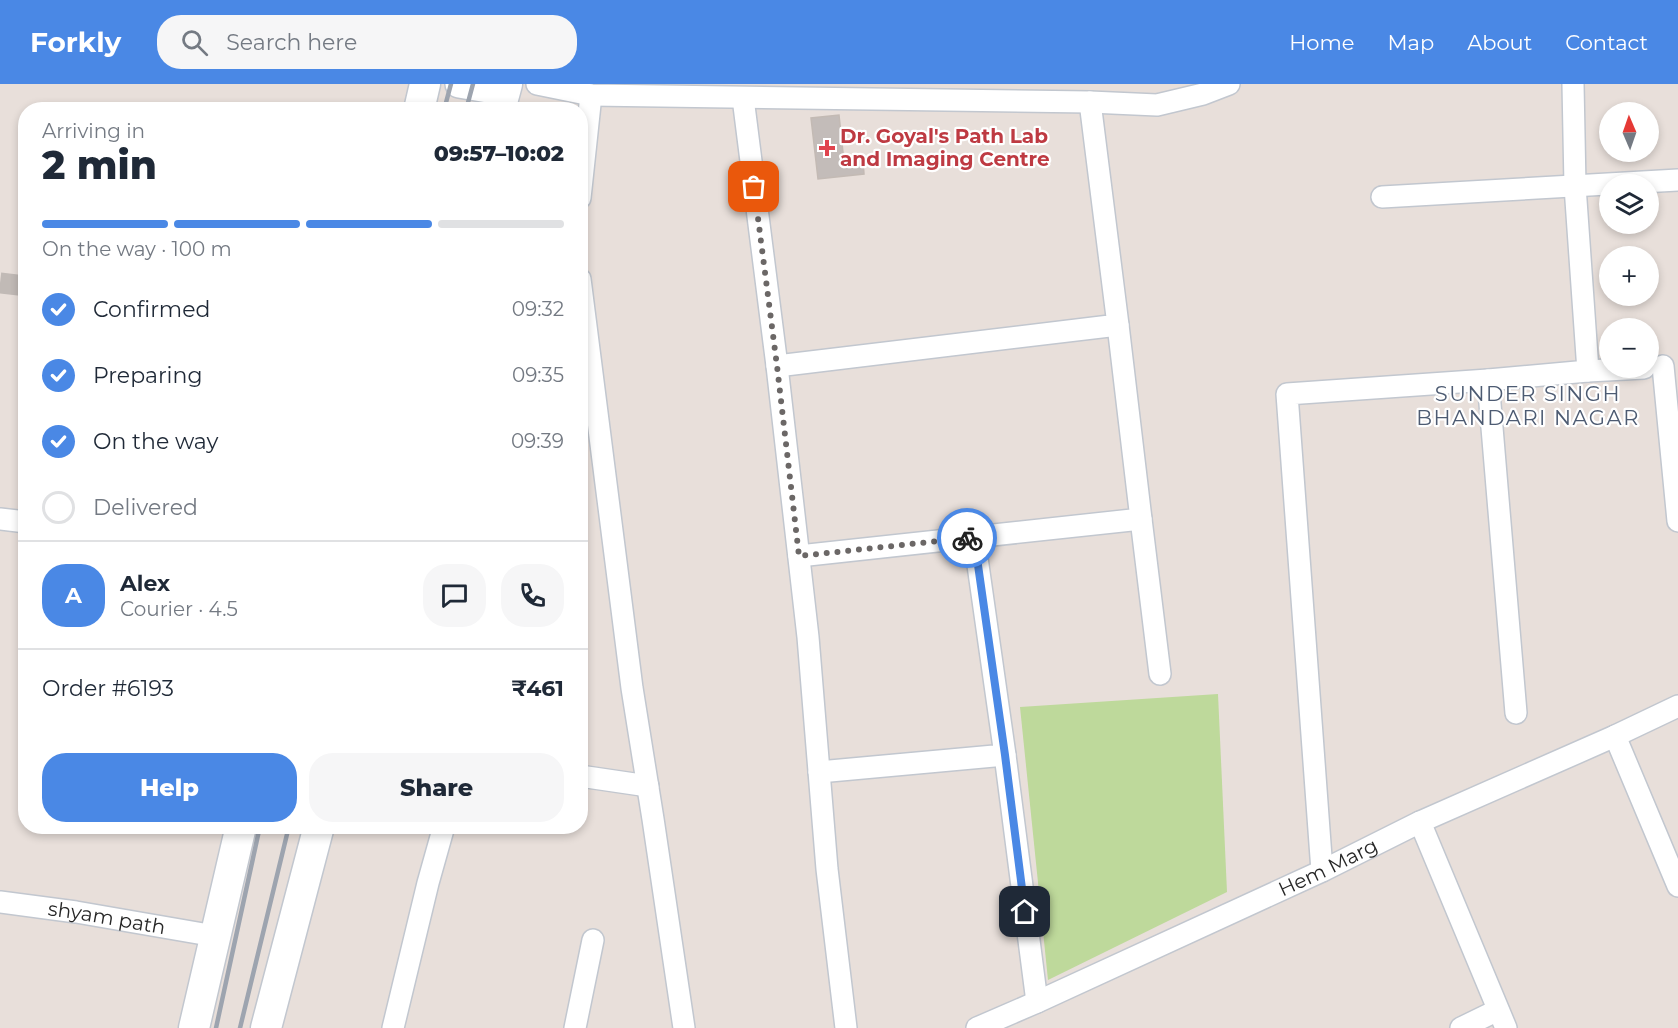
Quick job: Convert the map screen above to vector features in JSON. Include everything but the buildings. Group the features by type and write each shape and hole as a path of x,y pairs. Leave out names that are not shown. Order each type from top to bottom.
{"main road":[{"path":"422,102 426,84"},
{"path":"194,1028 239,834"},
{"path":"266,1028 317,834"}],"street":[{"path":"459,84 504,95"},
{"path":"537,84 581,90 714,91 743,98 856,92 1001,92 1090,102 1157,105 1203,94 1229,84"},
{"path":"1157,105 1162,84"},
{"path":"1573,84 1575,186 1588,371"},
{"path":"743,98 808,637 827,869 846,1028"},
{"path":"1090,102 1160,674"},
{"path":"1382,197 1678,180"},
{"path":"777,366 1118,325"},
{"path":"1322,871 1287,394 1599,370"},
{"path":"1659,374 1678,521"},
{"path":"1488,380 1516,713"},
{"path":"588,402 590,433 648,786 684,1028"},
{"path":"0,519 18,521"},
{"path":"799,556 1141,519"},
{"path":"974,537 1037,1002"},
{"name":"Hem Marg","path":"976,1028 1322,871 1420,822 1678,706"},
{"path":"1615,736 1678,886"},
{"path":"819,772 1005,755"},
{"path":"588,777 648,786"},
{"path":"1420,822 1502,1019 1461,1028"},
{"path":"393,1028 442,834"},
{"name":"shyam path","path":"0,902 76,912 214,936"},
{"path":"575,1028 593,940"}],"green space":[{"path":"1218,694 1227,892 1048,980 1020,707"}],"tunnel":[{"path":"0,283 18,285"}],"railway":[{"path":"446,102 451,84"},
{"path":"468,102 473,84"},
{"path":"216,1028 258,834"},
{"path":"240,1028 287,834"}],"way so far":[{"path":"754,187 799,556 967,538"}],"place":[{"name":"Dr. Goyal's Path Lab and Imaging Centre","path":"827,148"}],"district":[{"name":"SUNDER SINGH BHANDARI NAGAR","path":"1528,405"}],"route":[{"path":"967,538 974,537 1025,912"}]}
